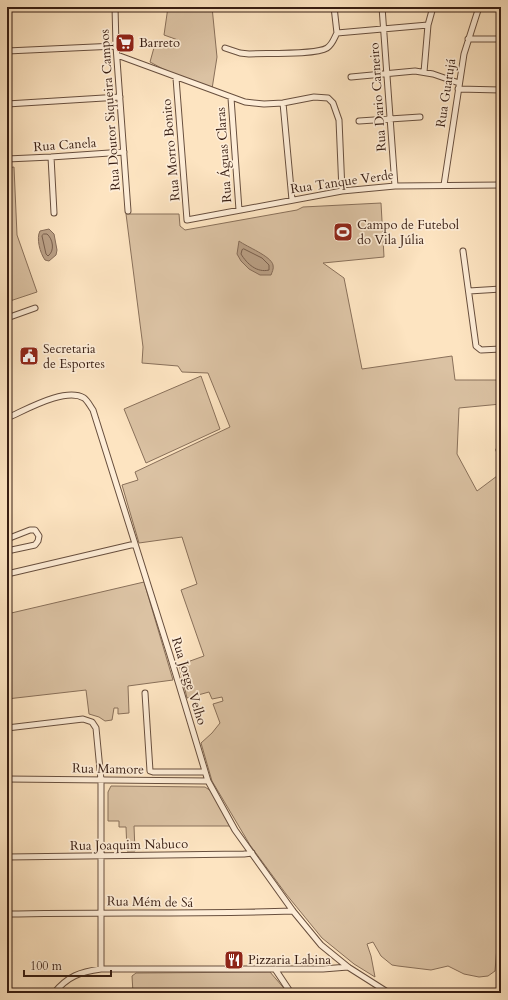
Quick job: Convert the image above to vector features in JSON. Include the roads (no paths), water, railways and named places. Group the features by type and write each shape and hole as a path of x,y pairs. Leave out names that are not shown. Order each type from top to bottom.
{"street":[{"name":"Rua Doutor Siqueira Campos","path":"115,7 116,46 128,211"},
{"path":"225,48 240,53 249,54 312,52 324,50 332,43 337,32 334,7"},
{"name":"Rua Dario Carneiro","path":"382,7 396,186"},
{"path":"424,72 428,25 433,7"},
{"name":"Rua Guarujá","path":"444,185 459,83 468,39 478,7"},
{"path":"337,32 428,25"},
{"path":"468,39 501,39"},
{"path":"7,51 116,46"},
{"path":"117,55 231,98 254,104 283,102 314,97 328,98 334,103 339,120 342,191"},
{"path":"351,77 387,73 424,72 459,83"},
{"name":"Rua Morro Bonito","path":"176,78 187,220"},
{"path":"458,90 501,90"},
{"path":"7,104 120,97"},
{"name":"Rua Águas Claras","path":"231,98 239,210"},
{"path":"283,102 292,200"},
{"path":"359,121 390,120 420,116"},
{"name":"Rua Canela","path":"7,159 124,152"},
{"path":"51,157 54,213"},
{"name":"Rua Tanque Verde","path":"187,220 342,191 396,186 501,185"},
{"path":"463,251 476,346 481,350 501,349"},
{"path":"469,290 501,289"},
{"path":"7,318 36,308"},
{"name":"Rua Jorge Velho","path":"7,418 63,395 77,395 88,401 93,410 208,781 235,830 293,912 322,945 348,967 389,993"},
{"path":"499,450 501,456"},
{"path":"7,539 30,530 35,530 39,536 35,545 7,551"},
{"path":"7,574 135,544"},
{"path":"145,693 150,771 205,772"},
{"path":"7,728 83,720 92,722 96,728 101,780 101,969"},
{"name":"Rua Mamore","path":"7,778 208,781"},
{"name":"Rua Joaquim Nabuco","path":"7,857 101,857 252,853"},
{"name":"Rua Mém de Sá","path":"7,914 101,912 293,912"},
{"path":"54,993 60,986 75,975 86,971 101,969 323,969 348,967"},
{"path":"275,969 291,993"}],"water":[{"path":"49,229 54,234 57,250 56,255 49,261 45,260 42,254 38,238 40,231"},
{"path":"239,241 268,258 273,265 271,275 260,275 249,269 241,261 237,254"}],"place":[{"name":"Barreto","path":"125,43"},
{"name":"Campo de Futebol do Vila Júlia","path":"343,232"},
{"name":"Secretaria de Esportes","path":"29,356"},
{"name":"Pizzaria Labina","path":"234,960"}]}
